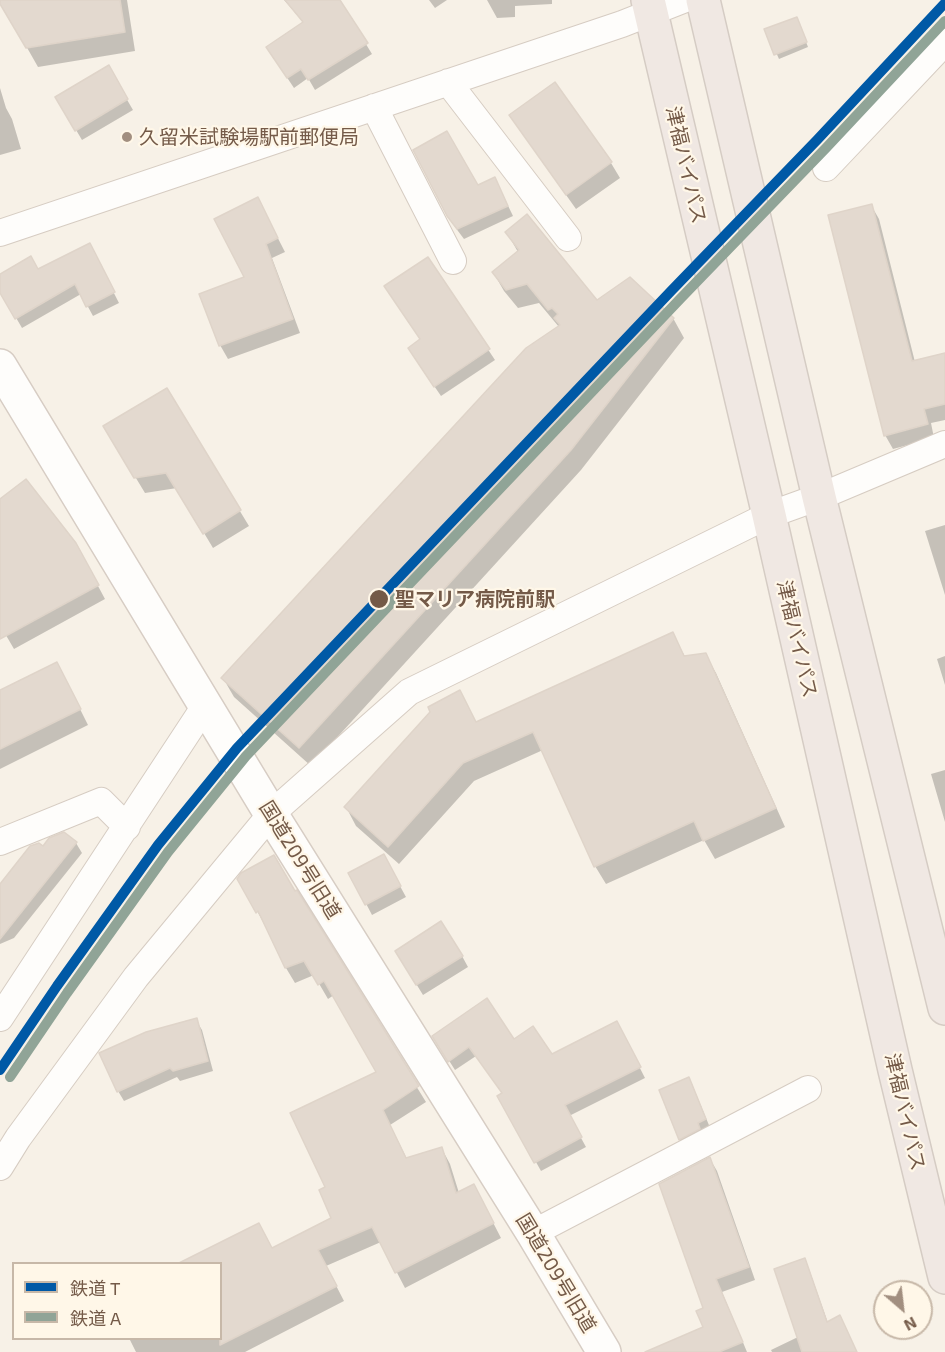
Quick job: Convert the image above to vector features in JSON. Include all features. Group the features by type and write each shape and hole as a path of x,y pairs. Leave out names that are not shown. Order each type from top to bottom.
{"highway":[{"path":"703,0 819,497 945,1008"},
{"name":"津福バイパス","path":"649,6 769,515 892,1059 945,1277"}],"street":[{"path":"0,232 622,24 649,6 683,0"},
{"path":"826,168 945,42"},
{"path":"448,82 568,238"},
{"path":"374,107 453,261"},
{"name":"国道209号旧道","path":"0,366 271,814 533,1233 604,1352"},
{"path":"0,1167 18,1138 136,977 271,814 409,692 769,515 819,497 945,444"},
{"path":"0,1018 205,706"},
{"path":"0,842 101,801 127,826"},
{"path":"533,1233 808,1089"}],"building":[{"path":"0,0 120,0 125,32 26,48 0,4"},
{"path":"285,0 340,0 368,43 308,80 301,69 287,78 266,47 303,22"},
{"path":"797,17 807,42 774,55 764,29"},
{"path":"109,65 128,99 75,131 55,97"},
{"path":"555,82 612,162 566,195 509,115"},
{"path":"447,131 478,185 495,177 508,206 457,229 447,216 413,150"},
{"path":"258,197 278,238 266,244 293,319 219,346 199,294 244,277 214,219"},
{"path":"872,204 912,361 945,353 945,404 924,409 928,424 884,436 828,215"},
{"path":"527,214 597,300 630,277 674,318 571,450 299,748 221,678 526,348 560,325 554,318 558,314 552,308 548,310 527,284 506,290 492,272 519,250 505,232"},
{"path":"90,243 115,292 86,307 75,284 15,319 0,293 0,274 31,256 38,269"},
{"path":"428,257 490,349 434,387 408,348 420,339 384,286"},
{"path":"167,388 241,510 203,534 166,473 134,478 103,426"},
{"path":"26,479 76,543 99,585 0,639 0,499"},
{"path":"673,632 684,656 706,653 776,808 703,841 694,821 594,867 533,732 463,763 388,847 344,807 430,712 428,707 460,690 476,722"},
{"path":"57,662 81,709 0,749 0,690"},
{"path":"64,832 77,842 0,939 0,884 30,846 39,843 43,846 49,838"},
{"path":"384,854 401,886 365,905 348,873"},
{"path":"274,855 419,1086 383,1110 406,1158 442,1147 456,1193 474,1184 494,1223 395,1273 372,1227 318,1250 337,1286 220,1345 220,1340 222,1340 222,1262 181,1262 259,1223 272,1248 331,1218 319,1190 325,1187 290,1113 376,1072 324,981 318,985 304,961 285,968 258,911 256,913 237,879 241,873"},
{"path":"441,921 463,956 416,985 395,951"},
{"path":"487,998 514,1039 533,1026 552,1054 617,1021 641,1067 565,1105 582,1137 534,1163 497,1096 502,1093 469,1047 448,1062 432,1036"},
{"path":"197,1018 208,1061 173,1071 170,1068 117,1092 99,1053 146,1032"},
{"path":"689,1077 706,1119 698,1123 700,1129 679,1140 659,1090"},
{"path":"710,1157 749,1267 716,1279 743,1342 719,1352 645,1352 703,1327 696,1311 703,1308 659,1184"},
{"path":"805,1258 827,1322 840,1315 857,1352 802,1352 774,1269"}],"rail line":[{"name":"T","path":"0,1070 158,845 237,748 945,3"},
{"name":"A","path":"10,1077 168,852 246,756 945,21"}],"place":[{"name":"久留米試験場駅前郵便局","path":"127,137"},
{"name":"聖マリア病院前駅","path":"379,599"}]}
